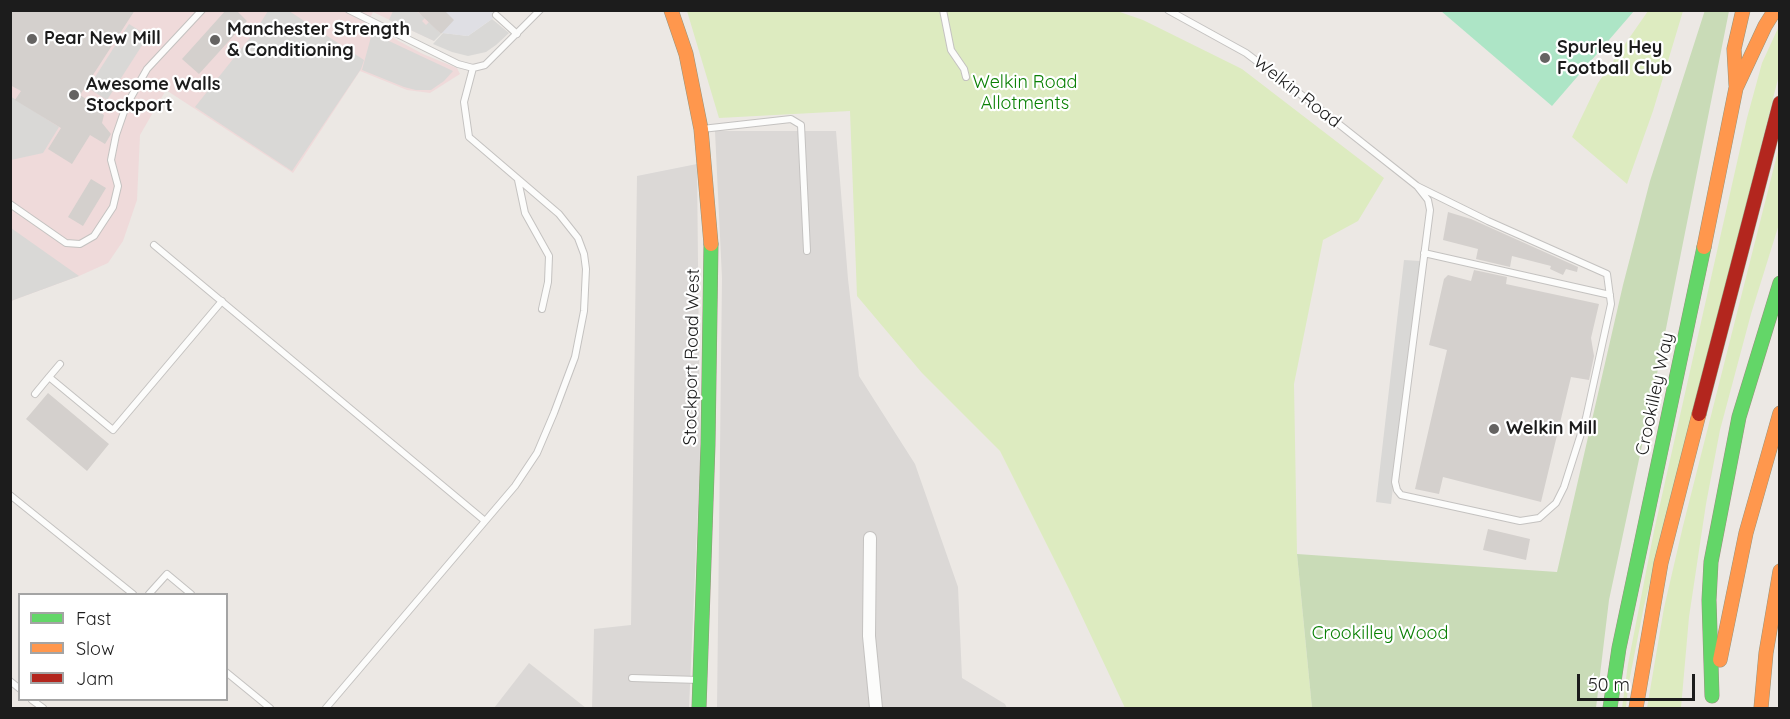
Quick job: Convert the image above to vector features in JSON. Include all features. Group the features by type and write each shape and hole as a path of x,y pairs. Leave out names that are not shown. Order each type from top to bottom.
{"main road":[{"name":"Stockport Road West","path":"671,10 686,54 701,129 711,239 708,444 699,708"},
{"name":"Crookilley Way","path":"1736,88 1734,49 1743,10"},
{"name":"Crookilley Way","path":"1610,708 1619,648 1688,330 1736,88 1775,10"},
{"path":"1636,708 1661,563 1779,103"},
{"path":"1712,702 1709,600 1712,562 1739,417 1779,283"},
{"path":"1712,702 1746,533 1779,413"},
{"path":"1761,708 1766,653 1779,571"}],"street":[{"path":"870,538 869,636 876,708"}],"lane":[{"path":"10,204 66,243 80,244 94,236 113,207 118,186 111,160 116,135 126,106 147,69 202,10"},
{"path":"349,10 458,64 473,68 485,65 540,10"},
{"path":"943,10 951,50 964,69 966,77"},
{"name":"Welkin Road","path":"1168,10 1246,53 1417,186 1488,221 1607,274 1610,295"},
{"path":"496,15 517,34"},
{"path":"326,708 515,486 537,453 575,357 584,310 586,269 584,254 578,238 559,214 469,137 464,102 473,68"},
{"path":"701,129 791,118 801,125 807,251"},
{"path":"518,179 525,213 549,256 548,282 542,309"},
{"name":"Welkin Road","path":"1417,186 1428,200 1430,210 1424,253"},
{"path":"154,245 485,522"},
{"path":"1424,253 1610,295 1611,304 1586,418 1564,487 1556,503 1539,519 1521,521 1401,495 1397,490 1395,482 1424,253"},
{"path":"49,377 113,430 222,301"},
{"path":"34,394 60,364"},
{"path":"10,495 132,593"},
{"path":"150,593 167,574 191,593"},
{"path":"228,674 270,708"},
{"path":"632,678 700,680"}],"shaded area":[{"path":"10,11 444,11 434,41 373,12 367,24 423,54 457,68 460,74 430,93 407,90 360,71 293,173 166,90 140,135 137,200 123,241 108,263 11,301"},
{"path":"268,11 289,11 364,60 361,69 292,171 195,107 256,30"},
{"path":"393,11 416,11 425,18 422,21 426,25 429,22 441,34 434,41 389,20"},
{"path":"444,11 500,11 468,36 442,33"},
{"path":"492,19 509,33 486,52 468,56 433,44 443,33 468,36"},
{"path":"129,24 148,36 107,100 88,88"},
{"path":"372,33 453,71 431,90 416,90 362,70"},
{"path":"10,96 59,127 43,153 11,160"},
{"path":"715,131 836,131 848,279 859,376 915,464 958,587 962,678 1005,704 1007,708 717,708 722,278"},
{"path":"697,164 700,462 689,708 592,708 594,629 631,625 637,176"},
{"path":"11,228 79,276 11,301"},
{"path":"1404,260 1420,261 1391,504 1376,502"},
{"path":"529,663 586,708 494,708"}],"green space":[{"name":"Crookilley Wood","path":"1705,10 1729,11 1654,389 1609,600 1596,708 1312,708 1297,554 1557,572 1623,285 1650,181"},
{"name":"Welkin Road Allotments","path":"687,11 1117,11 1143,20 1242,69 1384,178 1358,221 1323,240 1294,384 1297,554 1312,708 1125,708 1000,451 922,373 857,296 850,111 719,118"},
{"name":"Spurley Hey Football Club","path":"1441,11 1634,11 1552,106"},
{"path":"1648,11 1683,11 1653,111 1627,184 1572,137 1598,83"},
{"path":"1779,26 1779,75 1644,606 1626,708 1622,708 1628,664 1654,531 1747,118 1762,63"},
{"path":"1779,147 1779,224 1751,314 1720,430 1689,617 1681,708 1647,708 1664,608 1683,526"}],"building":[{"path":"10,10 135,10 80,95 95,105 93,108 104,115 102,123 111,134 105,144 90,135 72,164 48,149 61,128 15,100 21,91 10,85"},
{"name":"Manchester Strength & Conditioning","path":"226,10 236,10 247,21 199,74 182,59"},
{"path":"416,10 444,10 454,20 441,34"},
{"path":"91,179 106,188 83,226 68,217"},
{"path":"1448,212 1471,219 1578,267 1577,272 1566,269 1563,275 1550,269 1551,266 1512,256 1510,267 1476,259 1478,249 1443,240"},
{"name":"Welkin Mill","path":"1474,270 1507,277 1506,284 1599,304 1591,338 1594,356 1589,380 1571,377 1541,502 1443,477 1439,494 1415,489 1447,350 1429,345 1444,279 1448,275 1471,281"},
{"path":"48,393 109,444 87,471 26,419"},
{"path":"1488,529 1530,539 1526,560 1483,550"}],"traffic: fast":[{"path":"699,708 708,444 711,244"},
{"path":"1610,708 1619,648 1704,247"},
{"path":"1712,696 1709,600 1711,562 1739,417 1780,283"}],"traffic: slow":[{"path":"671,10 686,54 701,129 711,244"},
{"path":"1736,85 1734,49 1743,10"},
{"path":"1704,247 1736,88 1775,10"},
{"path":"1720,660 1746,533 1780,413"},
{"path":"1636,708 1661,563 1699,414"},
{"path":"1761,708 1766,653 1780,571"}],"traffic: jam":[{"path":"1699,414 1780,103"}],"place":[{"name":"Pear New Mill","path":"32,39"},
{"name":"Manchester Strength & Conditioning","path":"215,40"},
{"name":"Spurley Hey Football Club","path":"1545,58"},
{"name":"Awesome Walls Stockport","path":"74,95"},
{"name":"Welkin Mill","path":"1494,429"}]}
